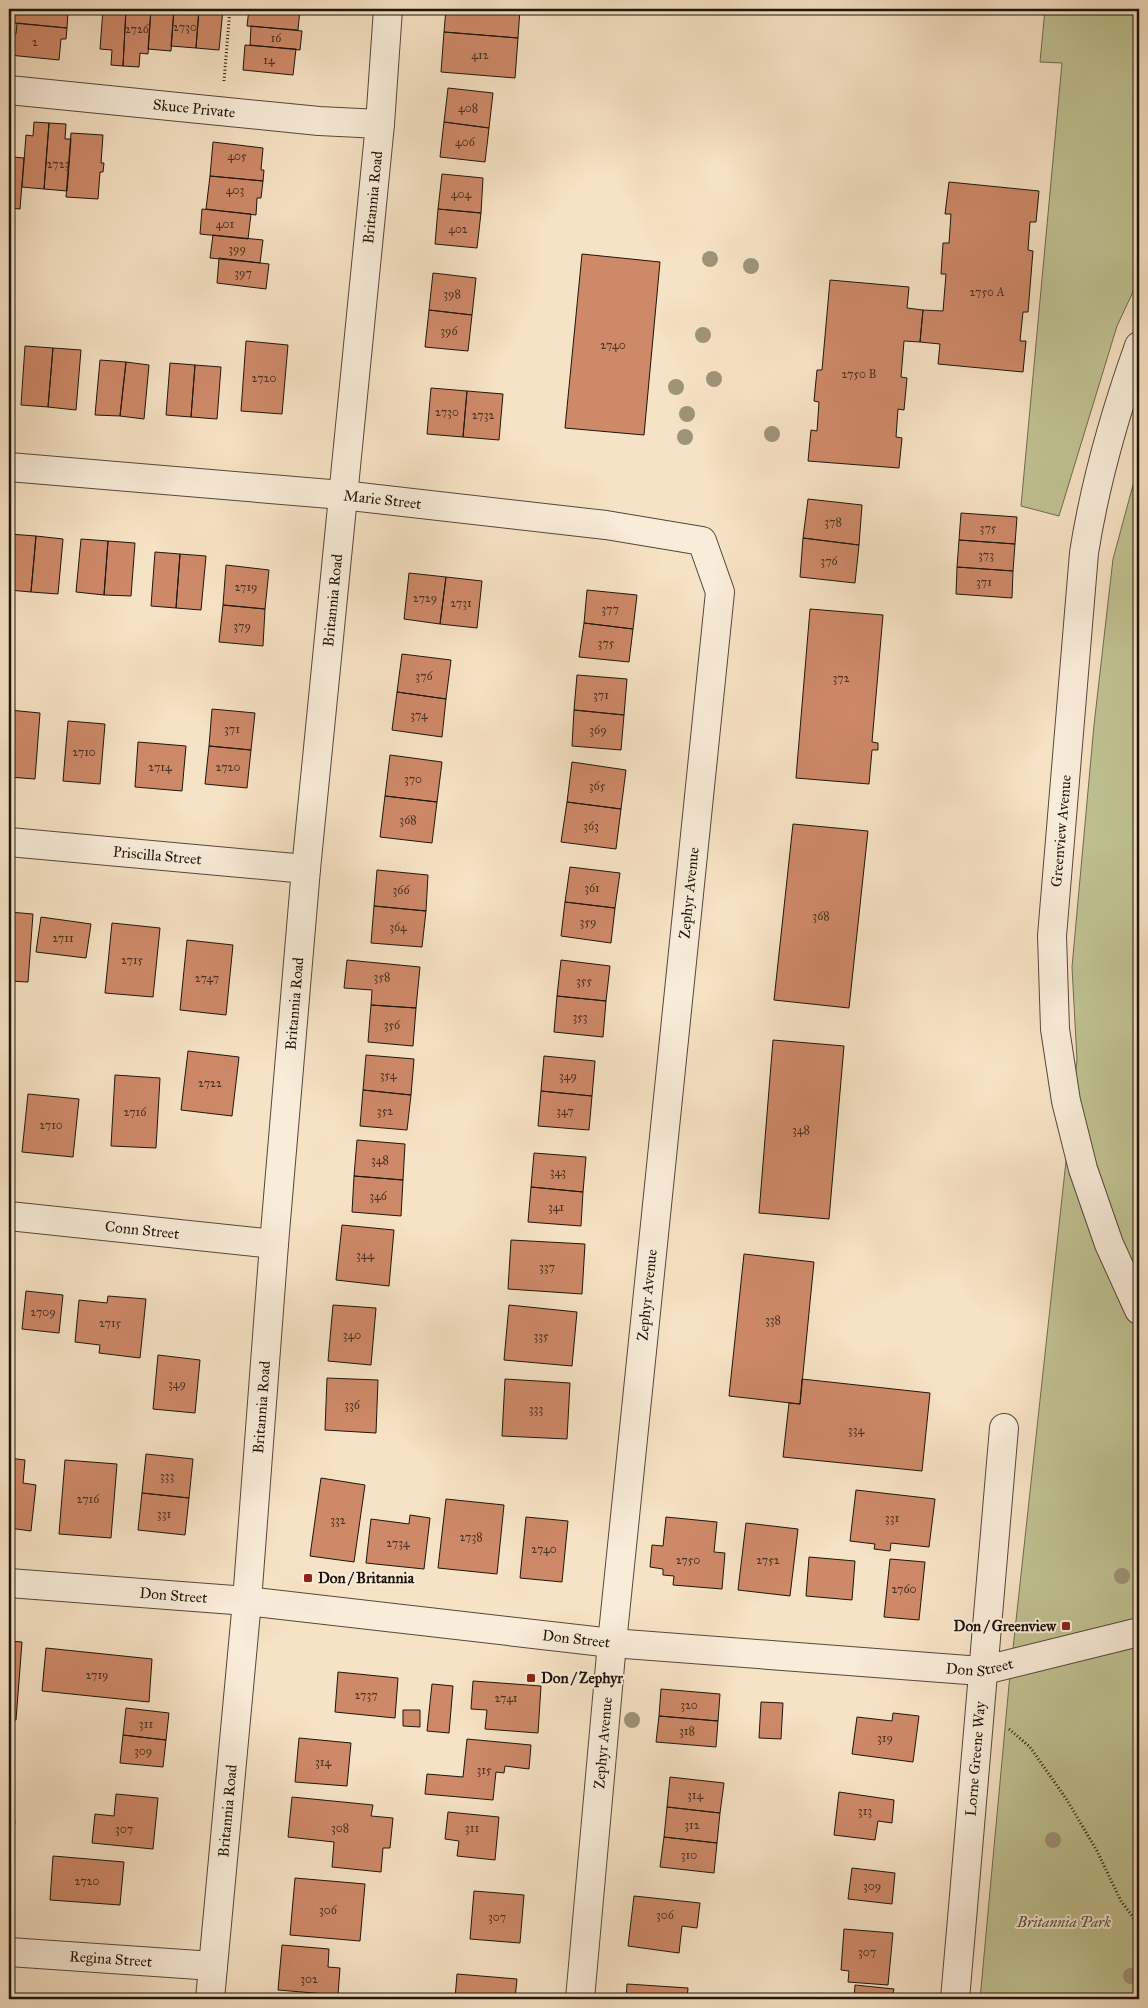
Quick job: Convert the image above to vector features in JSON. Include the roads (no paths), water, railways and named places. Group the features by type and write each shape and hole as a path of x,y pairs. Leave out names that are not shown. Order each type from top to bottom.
{"street":[{"name":"Britannia Road","path":"210,1999 247,1600 274,1244 306,869 380,124 388,9"},
{"name":"Skuce Private","path":"9,90 319,121 380,124"},
{"name":"Greenview Avenue","path":"1139,346 1130,404 1094,501 1084,553 1052,966 1059,1064 1083,1169 1109,1244 1139,1310"},
{"name":"Marie Street","path":"9,467 342,495 606,525 702,541 720,592"},
{"name":"Zephyr Avenue","path":"580,1999 612,1643 720,592"},
{"name":"Priscilla Street","path":"9,842 306,869"},
{"name":"Conn Street","path":"9,1216 274,1244"},
{"name":"Lorne Greene Way","path":"955,1999 979,1724 981,1672 1004,1428"},
{"name":"Don Street","path":"9,1583 247,1600 612,1643 981,1672 1139,1632"},
{"name":"Regina Street","path":"9,1952 213,1966"}],"place":[{"name":"Don / Britannia","path":"308,1578"},
{"name":"Don / Greenview","path":"1066,1626"},
{"name":"Don / Zephyr","path":"531,1678"}],"park label":[{"name":"Britannia Park","path":"1064,1922"}]}
